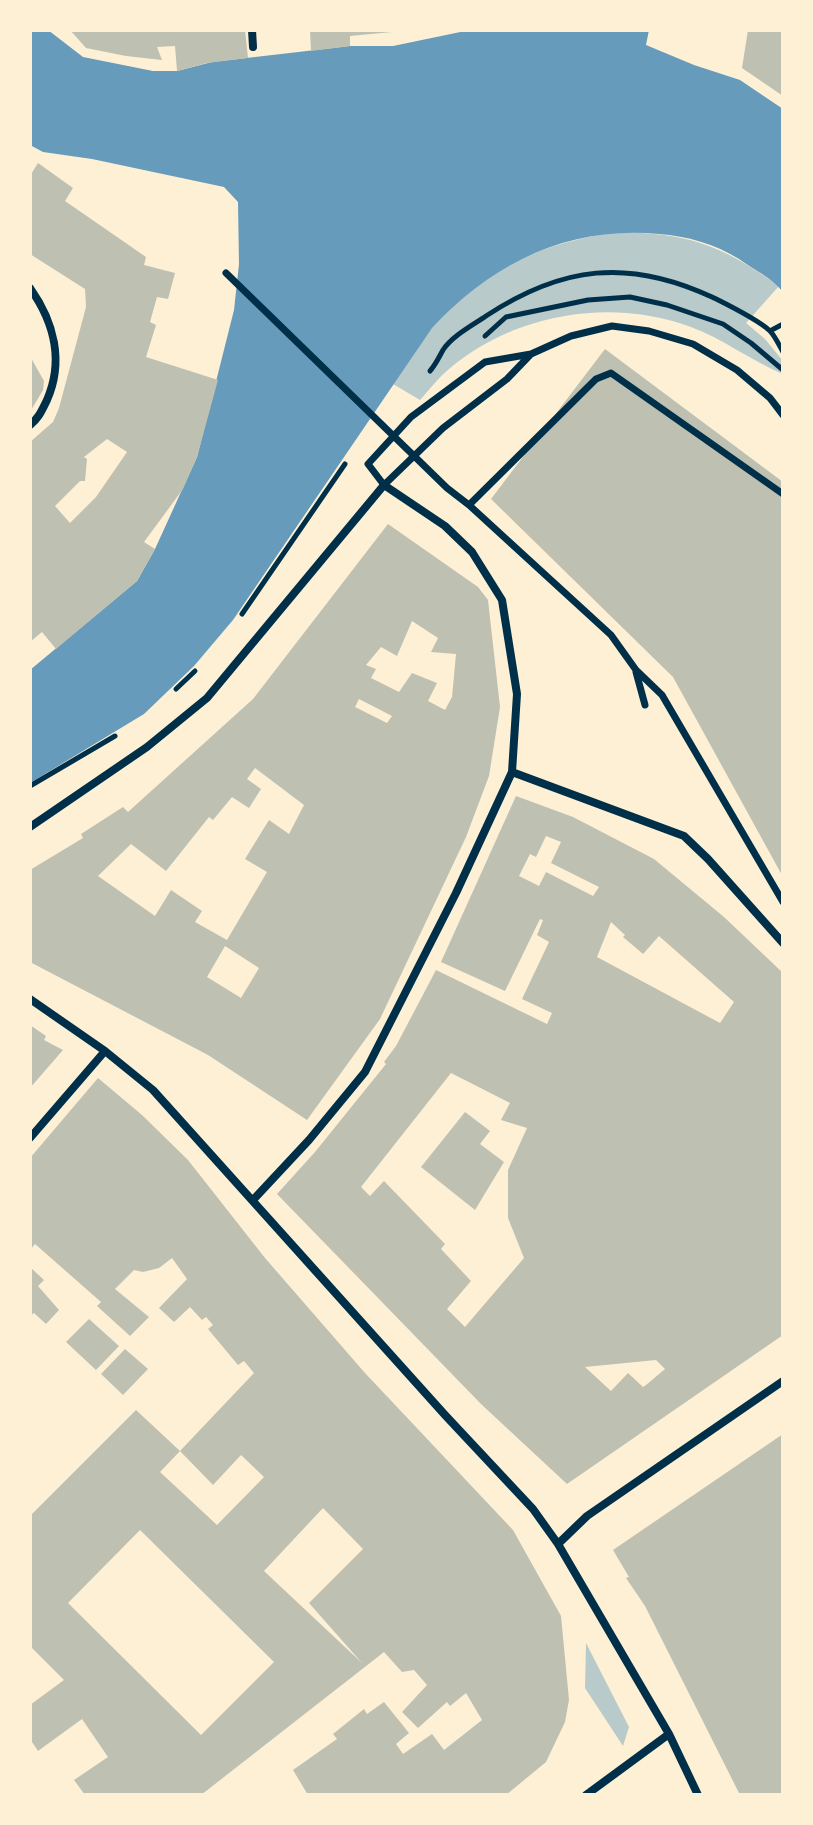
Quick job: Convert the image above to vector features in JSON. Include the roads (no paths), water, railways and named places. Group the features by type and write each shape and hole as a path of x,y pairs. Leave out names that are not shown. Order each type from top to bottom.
{"street":[{"path":"252,30 253,47"},
{"path":"226,273 447,488 611,635 636,670 662,695 779,886 783,902"},
{"path":"30,288 47,315 56,347 55,380 39,418 30,425"},
{"path":"253,1200 309,1140 365,1072 456,893 512,772 517,694 502,600 472,552 445,526 384,485 368,464 411,417 485,362 531,354 571,336 612,326 649,331 693,344 737,370 770,398 783,415"},
{"path":"30,827 147,747 207,698 384,485 443,428 507,379 531,354"},
{"path":"469,505 596,379 611,373 783,494"},
{"path":"636,670 645,705"},
{"path":"512,772 684,836 783,943"},
{"path":"30,999 105,1051 153,1090 533,1509 558,1544 669,1734 698,1795"},
{"path":"30,1138 105,1051"},
{"path":"558,1544 587,1516 783,1381"},
{"path":"586,1795 669,1734"}],"water":[{"path":"30,30 48,30 83,57 153,71 177,71 212,62 350,46 393,46 470,30 649,30 646,45 740,80 783,109 783,292 762,274 720,249 690,239 659,234 594,236 534,253 506,267 455,305 432,328 233,620 194,666 144,714 30,783 30,670 137,581 155,549 197,457 234,310 239,264 238,202 224,187 92,159 43,152 30,145"}]}
